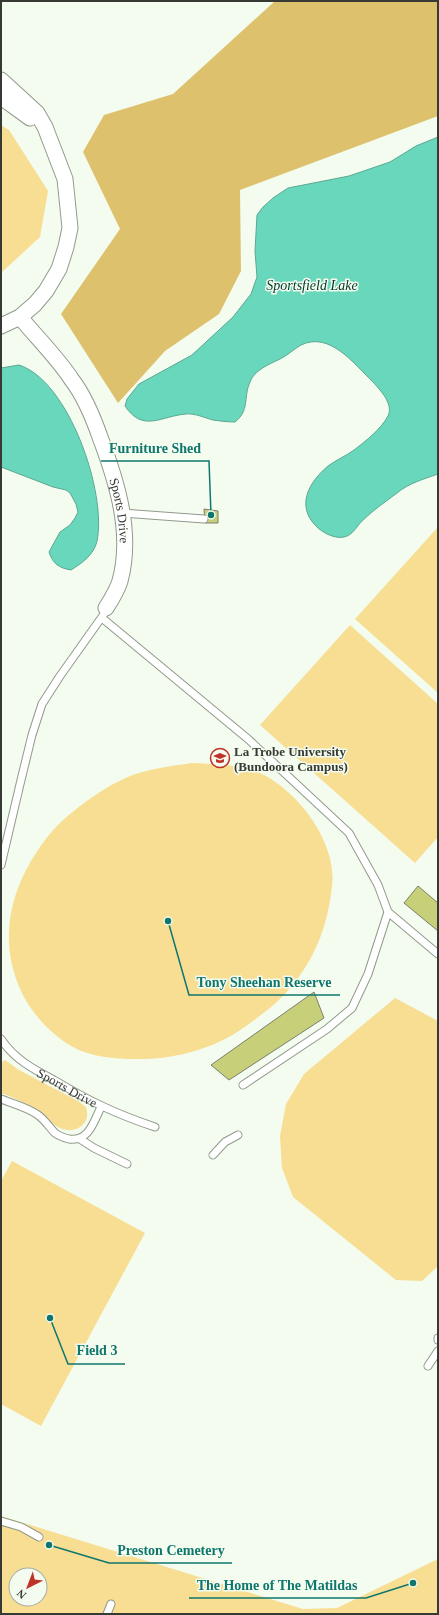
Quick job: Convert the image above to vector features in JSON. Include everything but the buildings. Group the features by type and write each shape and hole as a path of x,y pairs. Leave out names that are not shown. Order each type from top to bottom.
{"street":[{"path":"1,80 37,113 53,145 65,179 70,228 59,269 46,291 35,304 20,317 1,326"},
{"path":"1,97 29,117 53,145"},
{"name":"Sports Drive","path":"20,317 53,354 86,402 109,461 122,513 125,535 124,560 120,583 104,613"}],"lane":[{"path":"122,513 204,519"},
{"path":"1,865 26,759 42,704 104,613 248,739 349,833 378,885 388,912 438,954"},
{"path":"243,1085 327,1028 352,1008 368,974 388,912"},
{"name":"Sports Drive","path":"2,1043 15,1056 28,1065 101,1107 91,1128 86,1135 80,1139"},
{"path":"1,1098 30,1110 40,1116 57,1134 67,1139 80,1139 94,1148 127,1164"},
{"path":"101,1107 155,1127"},
{"path":"213,1155 225,1142 238,1135"},
{"path":"428,1366 438,1351"},
{"path":"1,1521 21,1527 39,1536"},
{"path":"107,1614 111,1604"}],"shaded area":[{"path":"275,1 438,1 438,116 240,190 241,271 219,314 165,351 118,403 61,314 120,229 83,152 104,115 173,94"},
{"path":"1,125 9,130 48,191 40,237 1,273"},
{"path":"438,527 438,693 355,619"},
{"path":"350,625 438,704 438,837 415,863 260,725"},
{"path":"192,763 232,766 255,771 270,778 299,802 321,834 328,852 332,869 332,886 324,927 314,953 307,965 280,999 252,1022 221,1041 193,1052 164,1058 111,1058 87,1053 73,1047 48,1028 28,1004 19,986 13,968 9,932 15,896 22,878 44,841 61,822 85,802 111,785 130,776 152,770"},
{"path":"395,998 438,1021 438,1266 422,1281 396,1280 293,1197 282,1168 280,1136 286,1104 304,1074"},
{"path":"5,1060 19,1070 78,1101 86,1107 87,1118 84,1123 76,1129 66,1130 60,1128 31,1107 1,1093 1,1063"},
{"path":"12,1161 145,1233 41,1426 1,1404 1,1181"},
{"path":"1,1516 303,1609 337,1608 438,1559 438,1614 1,1614"}],"water":[{"name":"Sportsfield Lake","path":"438,137 438,474 406,487 370,514 352,533 347,536 333,536 317,527 310,519 307,511 307,495 310,487 321,472 328,466 354,450 373,434 385,421 389,411 388,402 373,382 350,359 332,346 322,342 312,342 301,345 255,374 248,388 243,413 235,422 213,420 189,414 146,421 139,419 132,414 125,406 127,399 139,384 192,355 233,317 251,294 257,277 255,251 257,215 263,207 288,188 349,176 390,162 416,146"},
{"path":"19,365 37,375 54,392 68,415 90,468 99,520 97,541 90,554 71,570 57,565 52,560 49,552 60,532 70,525 78,512 76,504 70,493 66,490 53,487 1,467 1,368"}],"place":[{"name":"Furniture Shed","path":"211,515"},
{"name":"La Trobe University (Bundoora Campus)","path":"220,758"},
{"name":"Tony Sheehan Reserve","path":"168,921"},
{"name":"Field 3","path":"50,1318"},
{"name":"Preston Cemetery","path":"49,1545"},
{"name":"The Home of The Matildas","path":"413,1583"}]}
